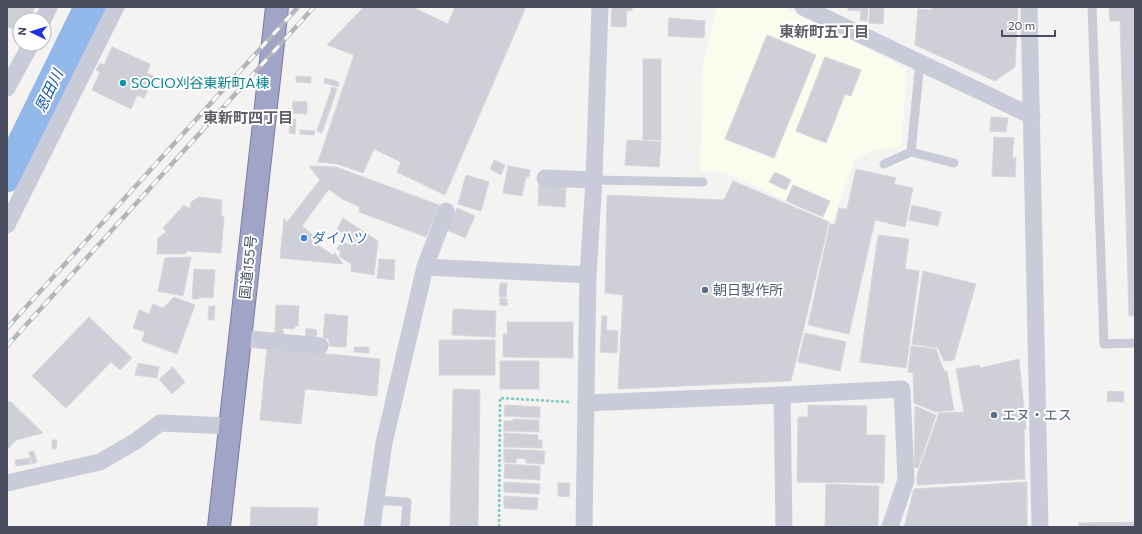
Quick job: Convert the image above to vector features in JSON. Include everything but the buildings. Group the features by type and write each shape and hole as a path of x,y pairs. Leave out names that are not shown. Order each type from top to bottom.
{"highway":[{"name":"国道155号","path":"219,527 277,7"}],"street":[{"path":"7,225 116,7"},
{"path":"584,527 588,275 594,180 600,7"},
{"path":"803,7 1032,116"},
{"path":"1029,7 1040,527"},
{"path":"7,88 26,52"},
{"path":"545,178 594,180"},
{"path":"372,527 384,443 425,267 446,211"},
{"path":"425,267 588,275"},
{"path":"240,338 320,346"},
{"path":"586,403 902,389 906,480 890,527"},
{"path":"782,395 784,527"},
{"path":"7,483 100,462 136,441 160,423 230,426"}],"lane":[{"path":"1092,7 1104,344 1135,343"},
{"path":"911,152 920,62"},
{"path":"884,164 911,152 954,162"},
{"path":"594,180 703,182"},
{"path":"376,500 407,502 405,527"}],"path":[{"path":"499,527 500,398 586,403"}],"shaded area":[{"path":"717,7 782,7 907,68 901,146 874,150 855,159 832,222 726,173 700,170 703,67"}],"waterway":[{"name":"恩田川","path":"7,176 90,7"}],"railway":[{"path":"7,328 298,7"},
{"path":"7,346 314,7"}],"place":[{"name":"SOCIO刈谷東新町A棟","path":"123,83"},
{"name":"ダイハツ","path":"304,238"},
{"name":"朝日製作所","path":"705,290"},
{"name":"エヌ・エス","path":"994,415"}],"district":[{"name":"東新町五丁目","path":"824,32"},
{"name":"東新町四丁目","path":"248,118"}]}
